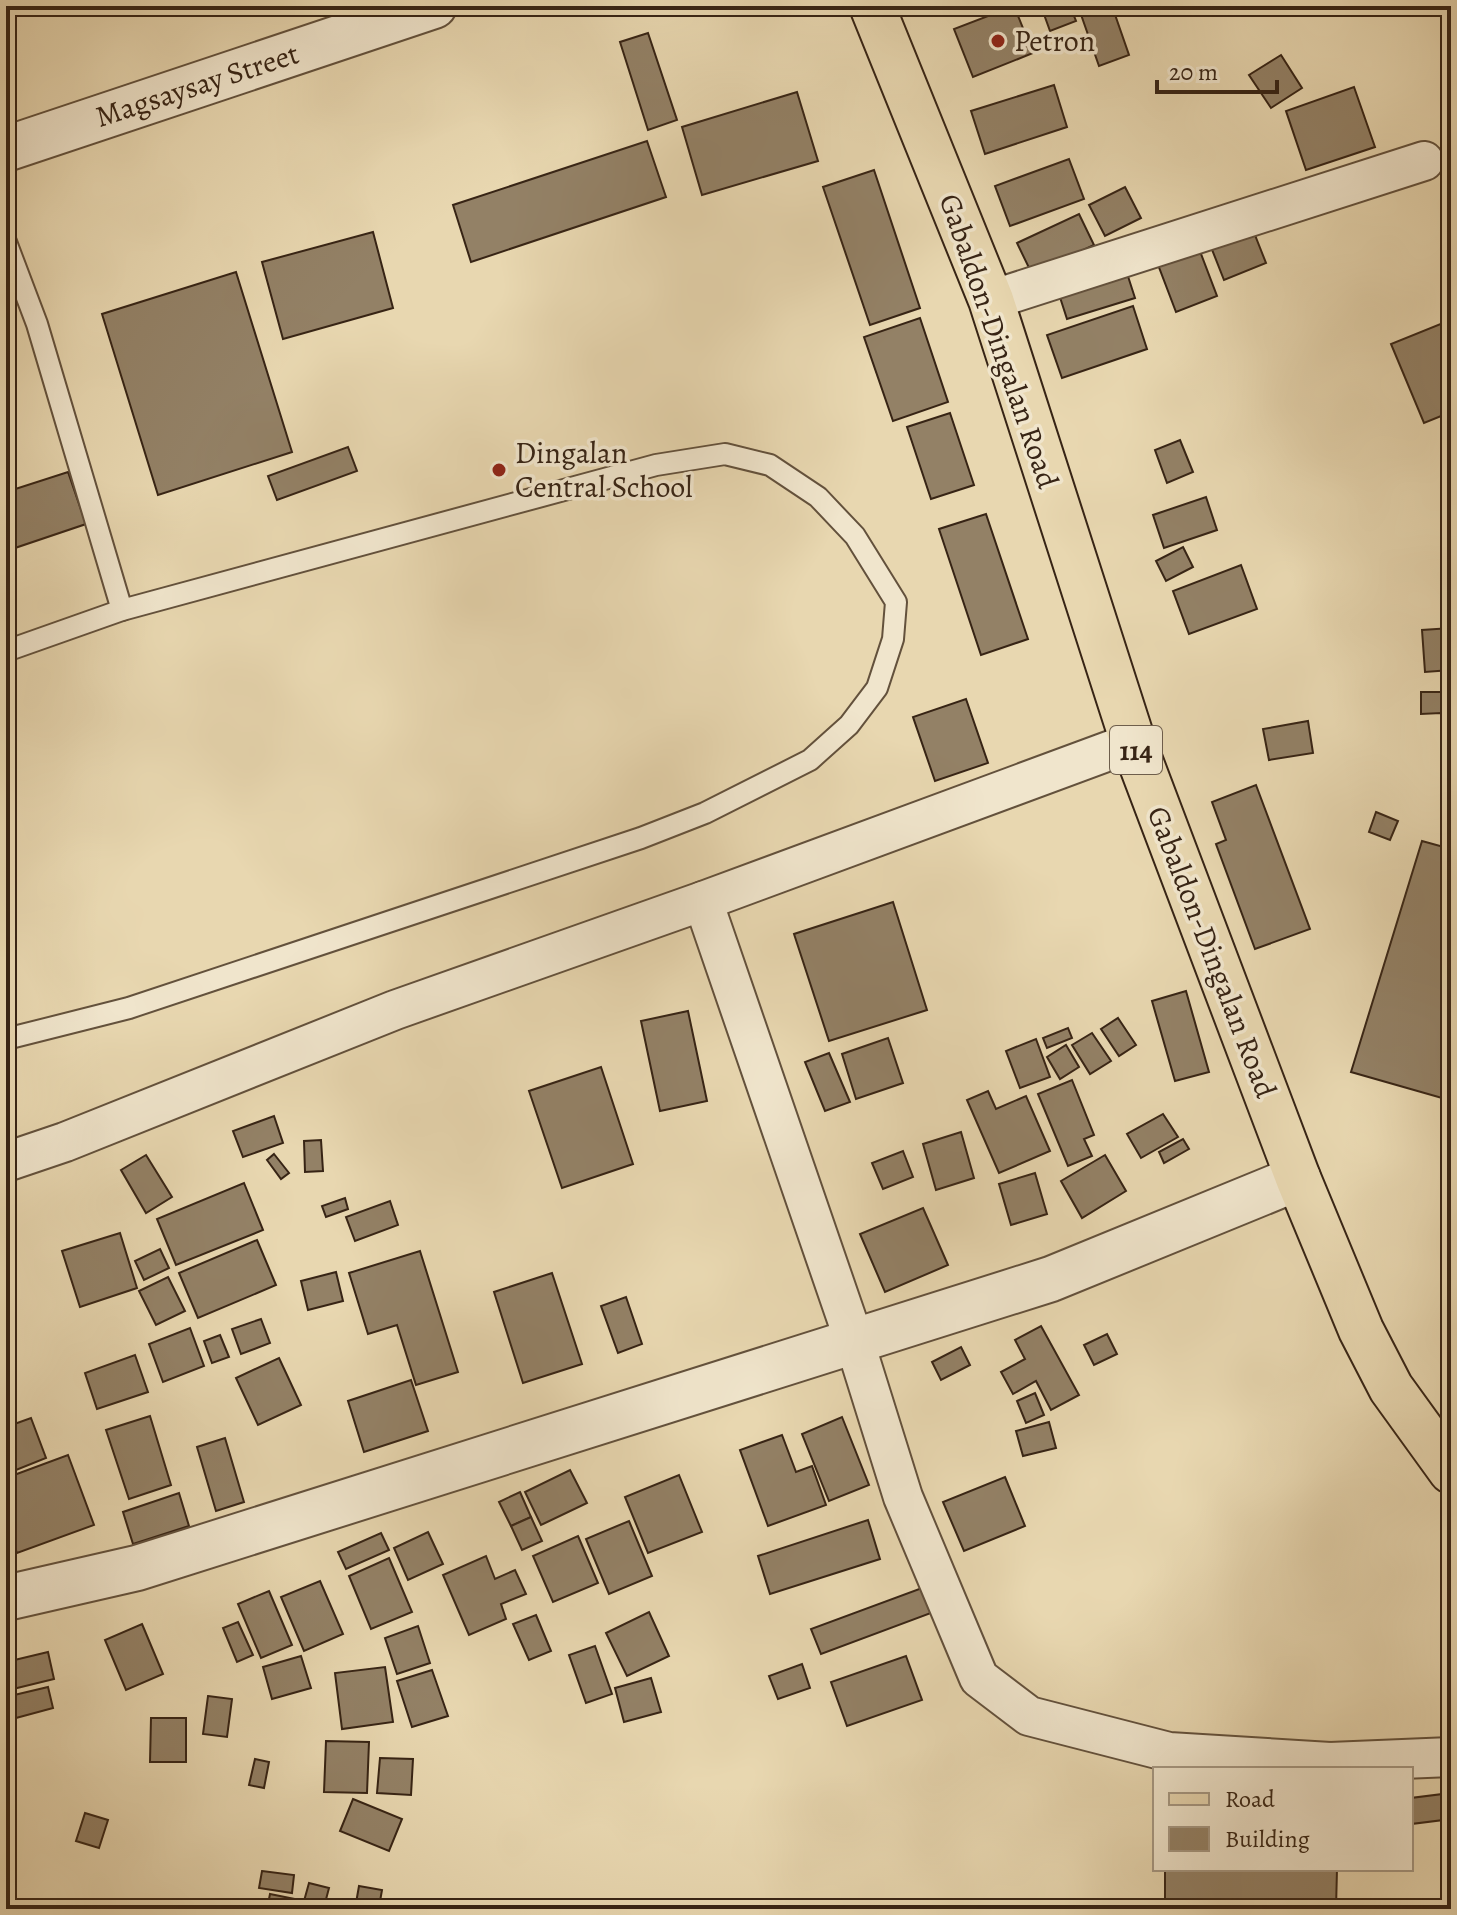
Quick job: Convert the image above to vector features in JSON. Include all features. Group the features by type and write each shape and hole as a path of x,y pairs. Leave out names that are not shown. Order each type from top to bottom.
{"main road":[{"name":"Gabaldon-Dingalan Road","path":"872,6 991,300 1133,742 1298,1178 1361,1330 1391,1388 1451,1471"}],"street":[{"name":"Magsaysay Street","path":"6,149 434,6"},
{"path":"991,300 1424,161"},
{"path":"6,1162 65,1142 395,1010 703,901 1133,742"},
{"path":"703,901 854,1340 903,1497 979,1678 1029,1716 1169,1752 1330,1762 1451,1757"},
{"path":"6,1598 137,1568 1051,1279 1298,1178"}],"lane":[{"path":"6,242 37,324 122,610"},
{"path":"6,651 122,610 656,465 725,454 770,465 818,497 855,536 896,602 893,639 877,688 849,725 810,760 705,813 641,838 285,958 129,1008 6,1039"}],"building":[{"path":"1014,6 1033,53 973,77 954,29"},
{"path":"1041,6 1070,6 1076,21 1050,31"},
{"path":"1078,6 1112,6 1129,55 1099,66"},
{"path":"648,33 677,120 648,130 620,42"},
{"path":"1281,55 1302,88 1271,108 1249,75"},
{"path":"1054,85 1067,127 985,154 971,111"},
{"path":"1354,87 1375,147 1306,170 1286,111"},
{"path":"797,92 818,161 702,195 682,127"},
{"path":"647,141 666,197 471,262 453,205"},
{"path":"1069,159 1084,199 1010,226 995,186"},
{"path":"874,170 920,308 870,325 823,187"},
{"path":"1125,187 1141,218 1105,236 1089,205"},
{"path":"1079,214 1094,245 1032,274 1017,243"},
{"path":"1253,230 1266,263 1224,280 1211,247"},
{"path":"373,232 393,308 283,339 262,262"},
{"path":"1198,246 1217,296 1176,312 1157,262"},
{"path":"1125,267 1135,298 1067,319 1057,288"},
{"path":"236,272 292,452 158,495 102,314"},
{"path":"1133,306 1147,349 1062,378 1047,335"},
{"path":"920,318 948,402 893,421 864,337"},
{"path":"1443,323 1451,341 1451,412 1424,423 1391,344"},
{"path":"950,413 974,485 931,499 907,427"},
{"path":"1180,440 1193,472 1167,483 1155,450"},
{"path":"348,447 357,471 277,500 268,476"},
{"path":"68,472 86,524 6,551 6,492"},
{"path":"1206,497 1217,530 1164,548 1153,515"},
{"path":"986,514 1028,639 981,655 939,529"},
{"path":"1183,547 1193,567 1166,581 1156,561"},
{"path":"1241,565 1257,609 1189,634 1173,591"},
{"path":"1451,628 1451,670 1425,672 1422,630"},
{"path":"1421,692 1451,692 1451,733 1441,733 1441,713 1421,714"},
{"path":"966,699 988,763 935,781 913,717"},
{"path":"1308,721 1313,753 1269,760 1263,729"},
{"path":"1256,785 1310,929 1255,949 1216,844 1226,840 1212,802"},
{"path":"1376,812 1398,821 1390,840 1369,832"},
{"path":"1422,841 1451,849 1449,1100 1351,1072"},
{"path":"893,902 927,1010 829,1041 794,934"},
{"path":"1186,991 1209,1072 1175,1081 1152,1001"},
{"path":"688,1011 707,1101 660,1111 641,1021"},
{"path":"1118,1018 1136,1045 1119,1056 1101,1029"},
{"path":"1068,1028 1072,1038 1047,1048 1043,1038"},
{"path":"1092,1033 1111,1061 1090,1074 1072,1045"},
{"path":"888,1038 903,1083 856,1099 842,1054"},
{"path":"1036,1039 1050,1077 1020,1088 1006,1051"},
{"path":"1066,1045 1079,1067 1060,1079 1047,1057"},
{"path":"829,1053 850,1102 825,1111 805,1062"},
{"path":"601,1067 633,1164 562,1188 529,1091"},
{"path":"1072,1080 1094,1135 1084,1139 1092,1156 1068,1166 1038,1094"},
{"path":"988,1091 996,1109 1026,1096 1050,1151 999,1173 967,1100"},
{"path":"1163,1114 1178,1137 1141,1158 1127,1134"},
{"path":"274,1116 283,1143 243,1157 233,1131"},
{"path":"961,1132 974,1178 936,1190 923,1144"},
{"path":"1183,1139 1189,1149 1164,1163 1159,1152"},
{"path":"321,1140 323,1171 305,1172 304,1141"},
{"path":"903,1151 913,1177 883,1189 872,1163"},
{"path":"274,1154 289,1173 281,1179 267,1160"},
{"path":"146,1155 172,1197 146,1213 121,1170"},
{"path":"1105,1155 1126,1191 1082,1218 1061,1181"},
{"path":"1035,1173 1047,1214 1011,1225 999,1184"},
{"path":"244,1183 263,1230 176,1265 157,1219"},
{"path":"345,1198 348,1209 326,1217 322,1206"},
{"path":"390,1201 398,1225 355,1241 346,1217"},
{"path":"923,1208 948,1265 885,1292 860,1234"},
{"path":"120,1233 137,1288 80,1307 62,1251"},
{"path":"257,1240 276,1285 198,1318 179,1273"},
{"path":"160,1249 169,1268 144,1280 135,1261"},
{"path":"420,1251 458,1372 416,1385 397,1325 368,1334 349,1273"},
{"path":"336,1272 343,1301 308,1310 301,1281"},
{"path":"552,1273 582,1364 523,1383 494,1292"},
{"path":"168,1277 185,1311 156,1325 139,1291"},
{"path":"626,1297 642,1344 618,1353 601,1306"},
{"path":"261,1319 270,1343 241,1354 232,1329"},
{"path":"1041,1326 1079,1395 1051,1410 1036,1381 1013,1394 1001,1372 1025,1359 1015,1340"},
{"path":"190,1328 204,1366 163,1382 149,1344"},
{"path":"1107,1334 1117,1354 1094,1365 1084,1345"},
{"path":"220,1335 229,1357 212,1363 204,1341"},
{"path":"961,1347 970,1365 941,1380 932,1362"},
{"path":"135,1355 148,1392 97,1409 85,1373"},
{"path":"279,1358 301,1405 258,1425 236,1378"},
{"path":"411,1380 428,1431 364,1452 348,1401"},
{"path":"1035,1393 1044,1415 1026,1423 1017,1401"},
{"path":"150,1416 171,1485 129,1499 106,1430"},
{"path":"842,1417 869,1485 829,1501 802,1434"},
{"path":"31,1418 46,1458 6,1474 6,1427"},
{"path":"1049,1422 1056,1448 1023,1456 1016,1431"},
{"path":"782,1435 796,1472 812,1466 826,1505 768,1526 740,1450"},
{"path":"225,1438 244,1502 216,1511 197,1447"},
{"path":"68,1455 94,1525 17,1553 6,1522 6,1478"},
{"path":"570,1470 587,1503 541,1525 525,1492"},
{"path":"679,1475 702,1532 648,1553 625,1497"},
{"path":"1005,1477 1025,1526 964,1551 943,1502"},
{"path":"520,1492 531,1517 511,1526 499,1502"},
{"path":"179,1493 189,1526 133,1544 123,1512"},
{"path":"531,1517 542,1541 522,1550 511,1526"},
{"path":"868,1520 880,1559 770,1594 758,1556"},
{"path":"629,1521 652,1576 609,1594 586,1539"},
{"path":"428,1532 443,1564 408,1580 394,1548"},
{"path":"381,1533 389,1550 346,1569 338,1552"},
{"path":"578,1536 598,1583 553,1602 533,1556"},
{"path":"6,1542 14,1566 6,1569"},
{"path":"486,1556 495,1579 515,1570 526,1594 501,1604 506,1619 469,1635 443,1575"},
{"path":"389,1558 412,1612 371,1629 349,1576"},
{"path":"320,1581 343,1634 304,1651 281,1597"},
{"path":"922,1588 931,1613 821,1654 811,1629"},
{"path":"269,1591 292,1645 261,1658 238,1604"},
{"path":"649,1612 669,1656 627,1676 606,1633"},
{"path":"536,1615 551,1651 529,1660 513,1624"},
{"path":"238,1622 253,1655 237,1662 223,1628"},
{"path":"142,1624 163,1674 126,1690 105,1640"},
{"path":"418,1626 430,1663 397,1674 385,1638"},
{"path":"595,1646 612,1694 586,1703 569,1655"},
{"path":"48,1652 54,1679 9,1690 6,1662"},
{"path":"301,1656 311,1688 272,1699 263,1667"},
{"path":"906,1656 922,1700 847,1726 831,1682"},
{"path":"802,1664 810,1688 778,1699 769,1676"},
{"path":"385,1667 393,1722 342,1729 335,1673"},
{"path":"432,1670 448,1716 412,1727 397,1681"},
{"path":"651,1678 661,1712 624,1722 615,1688"},
{"path":"48,1687 53,1708 16,1718 10,1696"},
{"path":"208,1696 232,1699 227,1737 203,1734"},
{"path":"151,1718 186,1718 186,1762 150,1762"},
{"path":"326,1741 369,1742 367,1793 324,1792"},
{"path":"380,1758 413,1759 411,1795 377,1793"},
{"path":"255,1759 269,1762 264,1788 249,1785"},
{"path":"1451,1793 1451,1819 1413,1824 1413,1798"},
{"path":"353,1799 402,1819 389,1851 340,1831"},
{"path":"85,1813 108,1820 99,1848 76,1841"},
{"path":"262,1871 294,1875 292,1893 259,1888"},
{"path":"1165,1871 1337,1871 1336,1909 1165,1909"},
{"path":"309,1883 329,1888 324,1907 304,1901"},
{"path":"359,1886 382,1890 379,1907 356,1903"},
{"path":"270,1894 295,1899 293,1909 267,1909"}],"place":[{"name":"Petron","path":"998,41"},
{"name":"Dingalan Central School","path":"499,470"}]}
